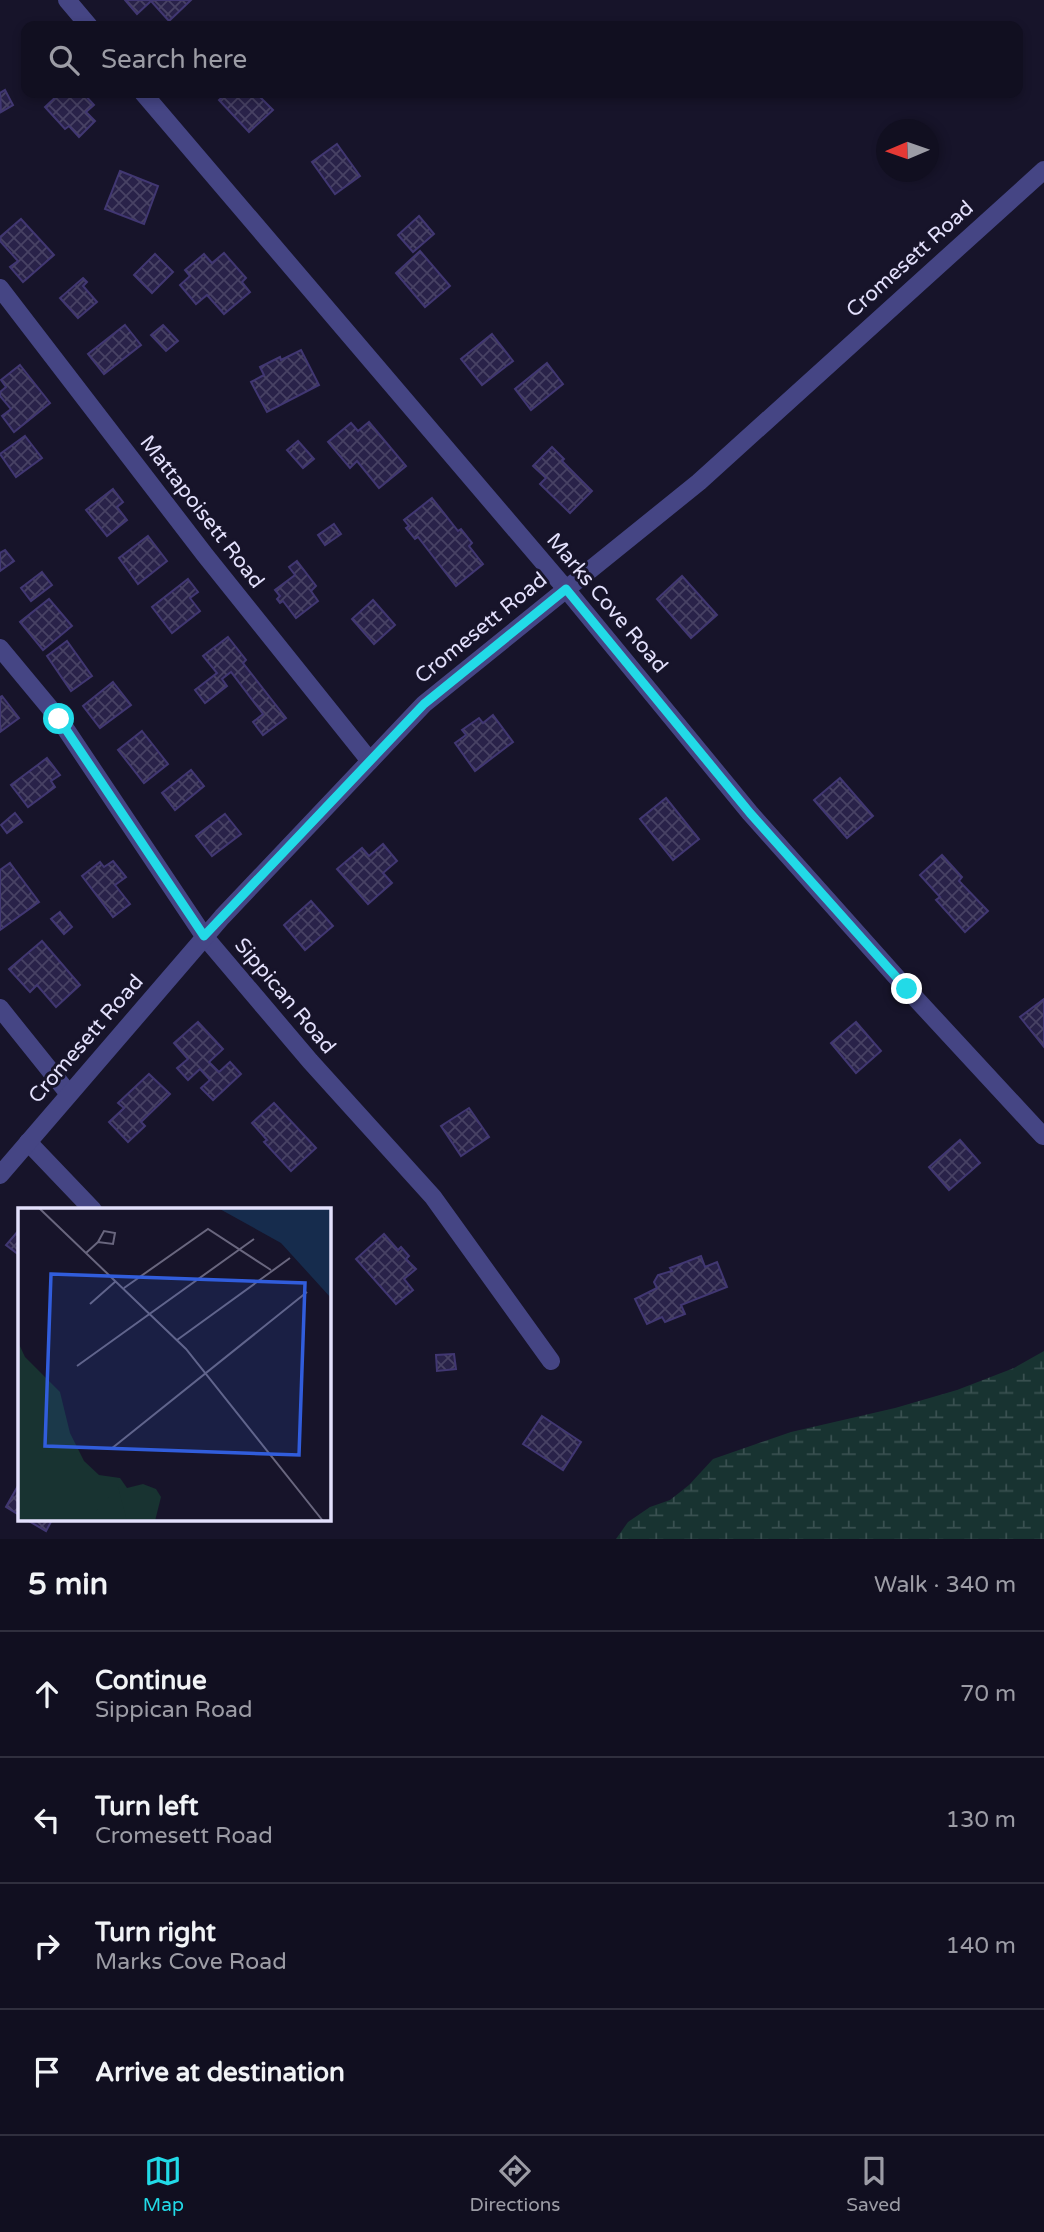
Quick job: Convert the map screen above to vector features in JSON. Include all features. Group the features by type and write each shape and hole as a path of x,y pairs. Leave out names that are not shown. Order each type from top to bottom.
{"street":[{"path":"67,0 85,21"},
{"name":"Marks Cove Road","path":"147,98 566,589 750,813 1043,1136"},
{"name":"Cromesett Road","path":"0,1175 204,936 424,704 699,482 1044,170"},
{"name":"Mattapoisett Road","path":"0,288 205,555 370,761"},
{"name":"Sippican Road","path":"0,648 59,719 204,936 310,1061 433,1197 551,1361"},
{"path":"0,1008 69,1094"},
{"path":"28,1142 91,1208"}],"green space":[{"path":"1044,1351 1044,1539 616,1539 628,1522 650,1507 670,1500 689,1485 713,1459 791,1432 895,1408 957,1390 1014,1368"}],"building":[{"path":"125,0 191,0 169,21 151,1 137,14"},
{"path":"5,90 13,105 1,112 0,93"},
{"path":"55,98 88,98 94,105 86,112 95,121 79,137 69,126 65,129 45,107"},
{"path":"261,98 273,110 249,132 219,100"},
{"path":"337,144 360,176 335,194 312,162"},
{"path":"120,171 158,186 144,224 105,209"},
{"path":"419,216 434,234 413,252 398,235"},
{"path":"21,219 54,255 23,282 10,267 18,261 0,241 0,237"},
{"path":"420,251 450,286 425,307 396,273"},
{"path":"224,253 246,278 242,282 250,292 224,314 207,295 196,304 180,285 190,276 185,270 204,254 212,263"},
{"path":"155,254 173,272 152,293 134,275"},
{"path":"83,278 87,282 83,286 97,302 78,318 60,298"},
{"path":"125,325 141,345 104,374 88,354"},
{"path":"163,325 178,341 166,351 151,335"},
{"path":"492,334 513,361 482,385 461,359"},
{"path":"301,350 319,385 267,412 251,382 264,375 260,367"},
{"path":"547,363 563,384 531,410 515,389"},
{"path":"20,365 50,403 14,432 2,416 11,409 0,396 0,392 6,387 1,380"},
{"path":"369,422 406,466 379,488 357,461 350,468 328,442 351,423 358,431"},
{"path":"25,436 42,458 16,477 0,454"},
{"path":"298,441 314,459 303,468 287,450"},
{"path":"552,447 592,491 570,513 540,484 546,478 533,466"},
{"path":"113,489 123,502 117,507 127,520 107,536 86,510"},
{"path":"432,498 458,531 461,529 472,543 469,546 483,564 456,586 418,537 415,539 406,528 409,526 404,520"},
{"path":"334,524 341,534 325,545 318,535"},
{"path":"148,536 167,561 138,584 119,558"},
{"path":"5,550 14,561 0,571 0,553"},
{"path":"297,561 316,586 311,591 318,601 296,618 283,601 280,603 277,599 280,596 275,590 295,575 289,567"},
{"path":"42,572 52,585 31,601 21,588"},
{"path":"682,576 717,615 691,638 657,599"},
{"path":"188,579 198,592 190,598 200,611 172,633 152,607"},
{"path":"49,599 72,626 43,650 20,622"},
{"path":"373,600 395,625 374,644 352,619"},
{"path":"228,637 246,660 243,663 286,718 263,735 253,722 263,714 231,672 222,679 227,686 205,703 195,690 217,673 203,656"},
{"path":"67,641 92,676 71,691 47,656"},
{"path":"113,682 131,705 100,728 83,706"},
{"path":"2,696 19,718 0,732 0,697"},
{"path":"493,715 513,742 475,771 455,743 466,735 462,730 479,718 483,723"},
{"path":"142,731 168,764 144,783 118,750"},
{"path":"47,758 60,775 51,781 55,787 28,807 11,785"},
{"path":"191,770 204,786 175,810 162,793"},
{"path":"840,778 873,816 847,838 814,800"},
{"path":"666,798 699,839 673,860 640,819"},
{"path":"15,813 22,822 7,833 1,825"},
{"path":"225,814 241,834 212,856 196,836"},
{"path":"383,844 397,861 383,873 392,883 368,904 337,869 362,848 369,856"},
{"path":"942,855 962,877 959,881 988,911 965,932 936,900 940,897 920,875"},
{"path":"113,861 126,877 115,885 130,904 113,917 82,876 100,862 104,867"},
{"path":"10,863 39,902 0,930 0,870"},
{"path":"311,901 333,926 305,950 284,925"},
{"path":"60,912 72,927 64,934 51,919"},
{"path":"42,941 80,985 56,1007 37,985 30,992 9,969"},
{"path":"1044,999 1044,1047 1020,1017"},
{"path":"198,1022 223,1049 209,1062 219,1072 230,1062 241,1074 213,1100 201,1088 210,1080 200,1069 188,1080 177,1068 188,1059 174,1043"},
{"path":"856,1022 881,1051 856,1073 831,1043"},
{"path":"149,1074 170,1094 141,1122 145,1126 128,1142 109,1122 124,1108 118,1103"},
{"path":"274,1103 316,1148 291,1171 264,1142 267,1140 252,1123"},
{"path":"469,1108 489,1137 461,1156 441,1126"},
{"path":"960,1140 980,1163 949,1190 929,1167"},
{"path":"18,1231 18,1254 6,1245"},
{"path":"384,1234 398,1250 401,1247 409,1256 406,1259 416,1269 404,1279 413,1290 396,1304 356,1259"},
{"path":"701,1256 705,1267 717,1262 727,1287 681,1305 685,1314 665,1322 662,1317 647,1324 635,1299 657,1288 654,1282 658,1275"},
{"path":"454,1354 456,1369 437,1371 436,1355"},
{"path":"542,1416 581,1442 563,1470 523,1444"},
{"path":"18,1486 18,1514 6,1507"},
{"path":"29,1521 51,1521 46,1531"}],"route":[{"path":"59,719 204,936 424,704 566,589 750,813 907,989"}]}
